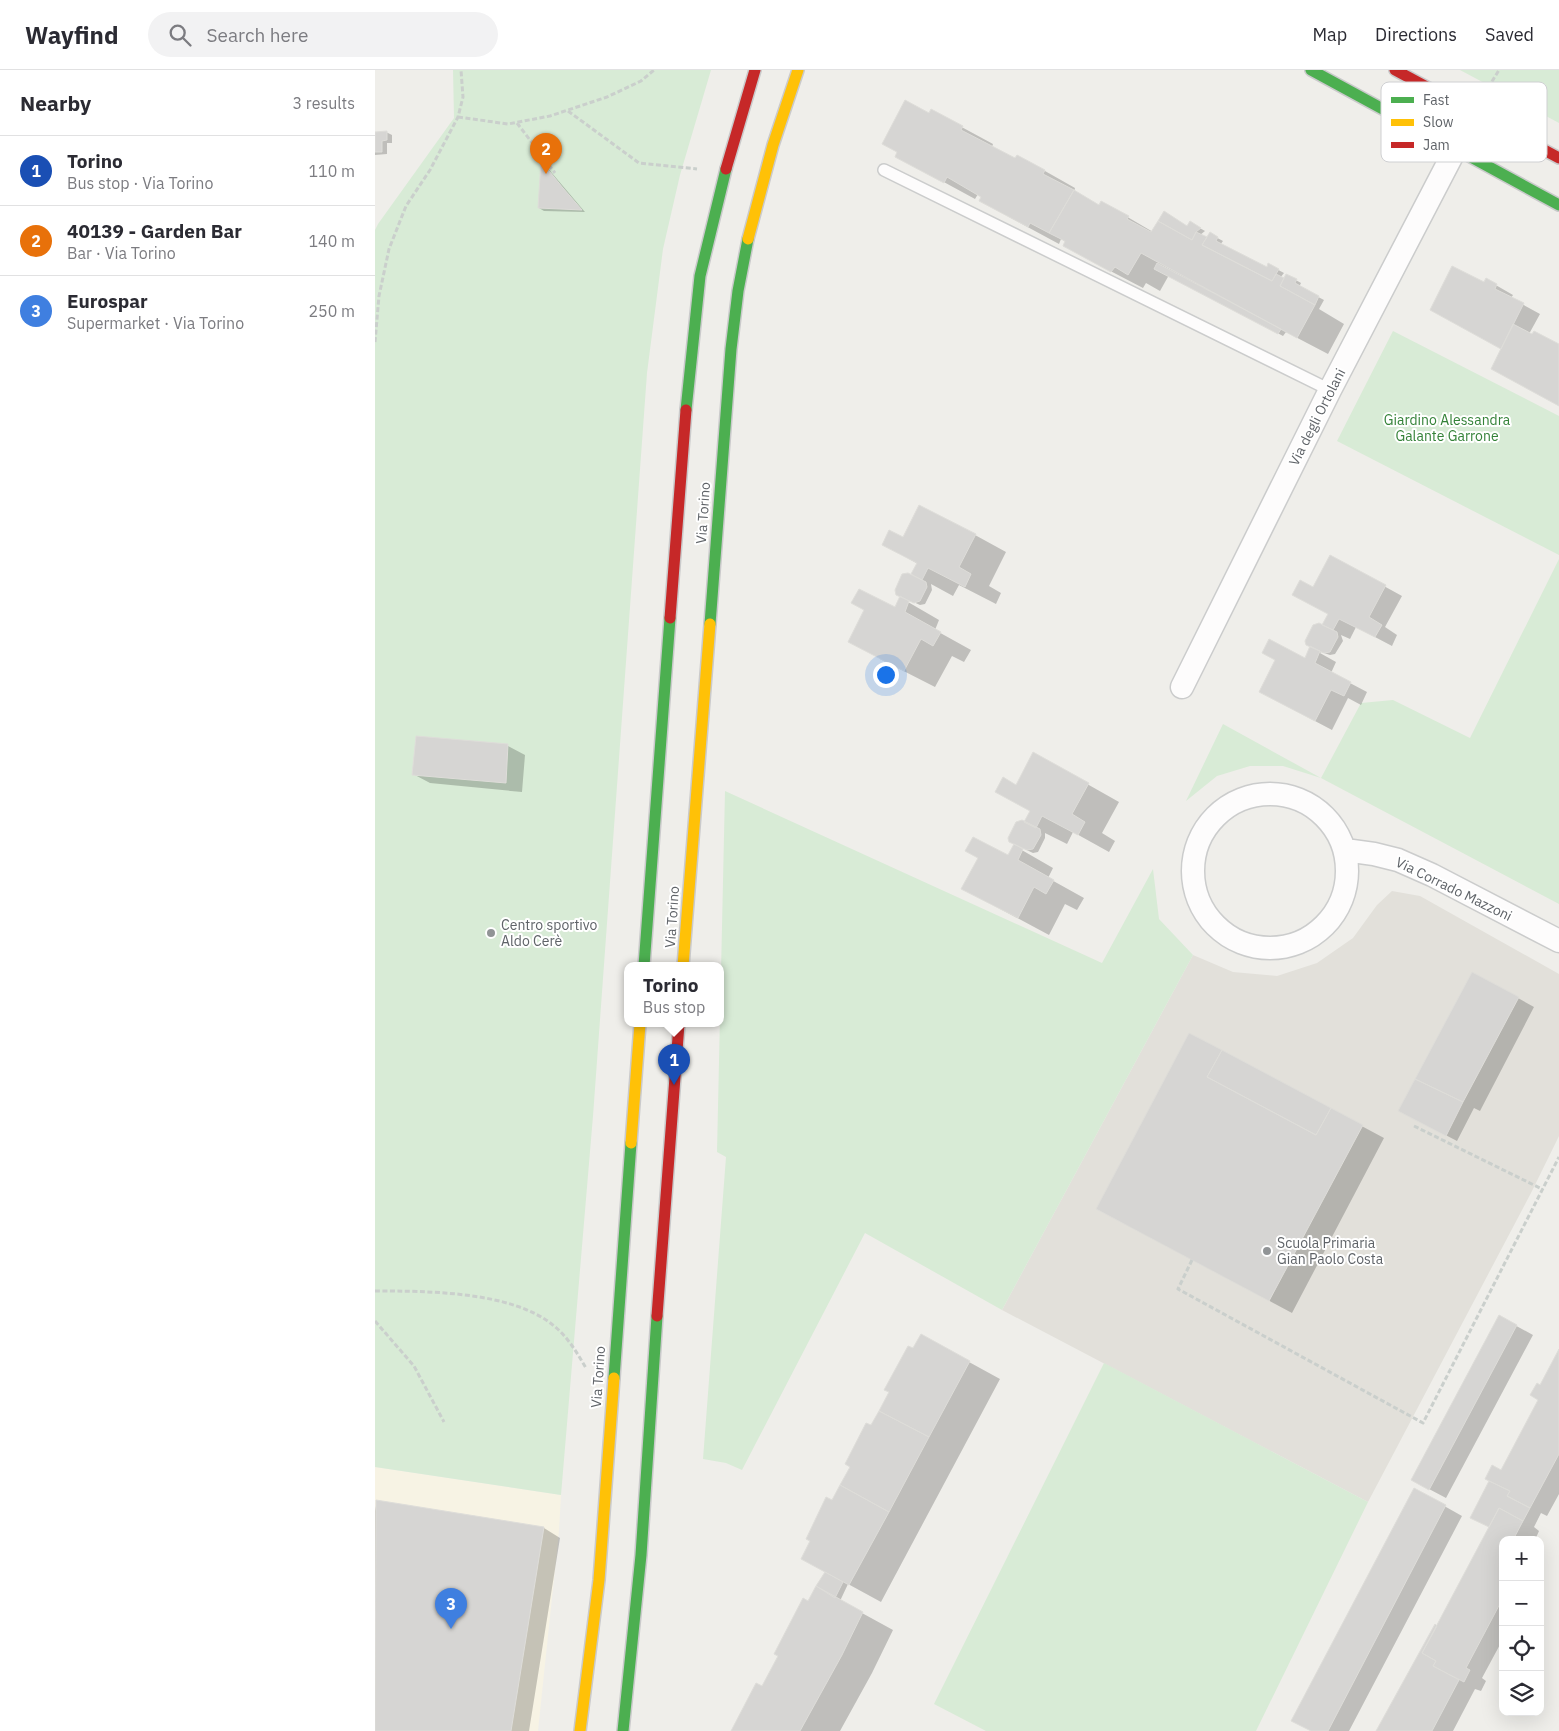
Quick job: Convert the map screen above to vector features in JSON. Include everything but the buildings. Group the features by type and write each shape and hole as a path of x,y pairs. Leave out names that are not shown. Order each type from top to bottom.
{"main road":[{"name":"Via Torino","path":"644,962 688,377 700,276 719,193 755,70"},
{"name":"Via Torino","path":"683,962 730,358 740,274 761,185 783,110 798,70"},
{"path":"1311,70 1381,108"},
{"path":"1395,70 1417,82"},
{"path":"1547,152 1559,158"},
{"path":"1481,162 1559,205"},
{"name":"Via Torino","path":"580,1731 599,1580 640,1027"},
{"path":"623,1731 641,1555 653,1351 679,1027"}],"street":[{"name":"Via degli Ortolani","path":"1182,686 1330,390 1448,162"},
{"path":"1278,794 1301,800 1320,812 1336,830 1345,850 1348,873 1344,896 1333,917 1317,933 1297,944 1274,949 1251,946 1230,937 1212,922 1200,903 1193,881 1194,858 1201,836 1215,817 1233,804 1255,795 1278,794"},
{"name":"Via Corrado Mazzoni","path":"1345,850 1398,860 1432,875 1559,941"}],"lane":[{"path":"884,170 1330,390"}],"path":[{"path":"375,342 379,296 389,249 406,206 430,170 458,116 463,97 461,70"},
{"path":"458,116 509,124 550,116 607,97 641,81 654,70"},
{"path":"1492,82 1499,70"},
{"path":"568,110 639,163 698,170"},
{"path":"517,123 555,173"},
{"path":"1414,1126 1542,1189"},
{"path":"1192,1260 1178,1289 1423,1423 1559,1157"},
{"path":"375,1291 404,1291 492,1298 527,1310 553,1325 569,1341 590,1375"},
{"path":"375,1321 413,1366 444,1422"}],"shaded area":[{"name":"Scuola Primaria Gian Paolo Costa","path":"1392,891 1420,896 1559,974 1559,1136 1531,1193 1368,1502 1002,1310 1193,955 1233,972 1277,976 1317,963 1353,938 1377,905"},
{"path":"375,1467 561,1495 559,1531 538,1731 375,1731"}],"green space":[{"name":"Centro sportivo Aldo Cerè","path":"453,70 711,70 680,175 663,249 647,373 593,1116 561,1495 375,1467 375,230 454,118"},
{"path":"1460,70 1559,70 1559,123 1547,117 1547,82 1482,82"},
{"name":"Giardino Alessandra Galante Garrone","path":"1393,331 1559,416 1559,555 1337,441"},
{"path":"1559,559 1559,904 1321,778 1361,703 1393,700 1470,738"},
{"path":"1223,724 1321,778 1283,766 1250,766 1217,776 1186,801"},
{"path":"725,791 1102,963 1153,869 1159,919 1193,955 1002,1310 865,1233 742,1470 726,1463 703,1459 726,1157 717,1152 720,1027 724,1027 724,962 721,962"},
{"path":"1104,1363 1368,1502 1256,1731 986,1731 934,1704"}],"traffic: fast":[{"path":"1311,70 1381,108"},
{"path":"1480,162 1559,205"},
{"path":"686,410 700,276 726,169"},
{"path":"710,624 731,349 738,291 748,239"},
{"path":"644,962 670,618"},
{"path":"614,1378 631,1143"},
{"path":"623,1731 641,1555 657,1316"}],"traffic: slow":[{"path":"748,239 773,145 798,70"},
{"path":"683,962 710,624"},
{"path":"631,1143 640,1027"},
{"path":"580,1731 599,1580 614,1378"}],"traffic: jam":[{"path":"726,169 755,70"},
{"path":"1395,70 1417,82"},
{"path":"1547,152 1559,158"},
{"path":"670,618 686,410"},
{"path":"657,1316 679,1027"}],"place":[{"name":"40139 - Garden Bar","path":"546,174"},
{"name":"Centro sportivo Aldo Cerè","path":"491,933"},
{"name":"Torino","path":"674,1085"},
{"name":"Scuola Primaria Gian Paolo Costa","path":"1267,1251"},
{"name":"Eurospar","path":"451,1629"}]}
